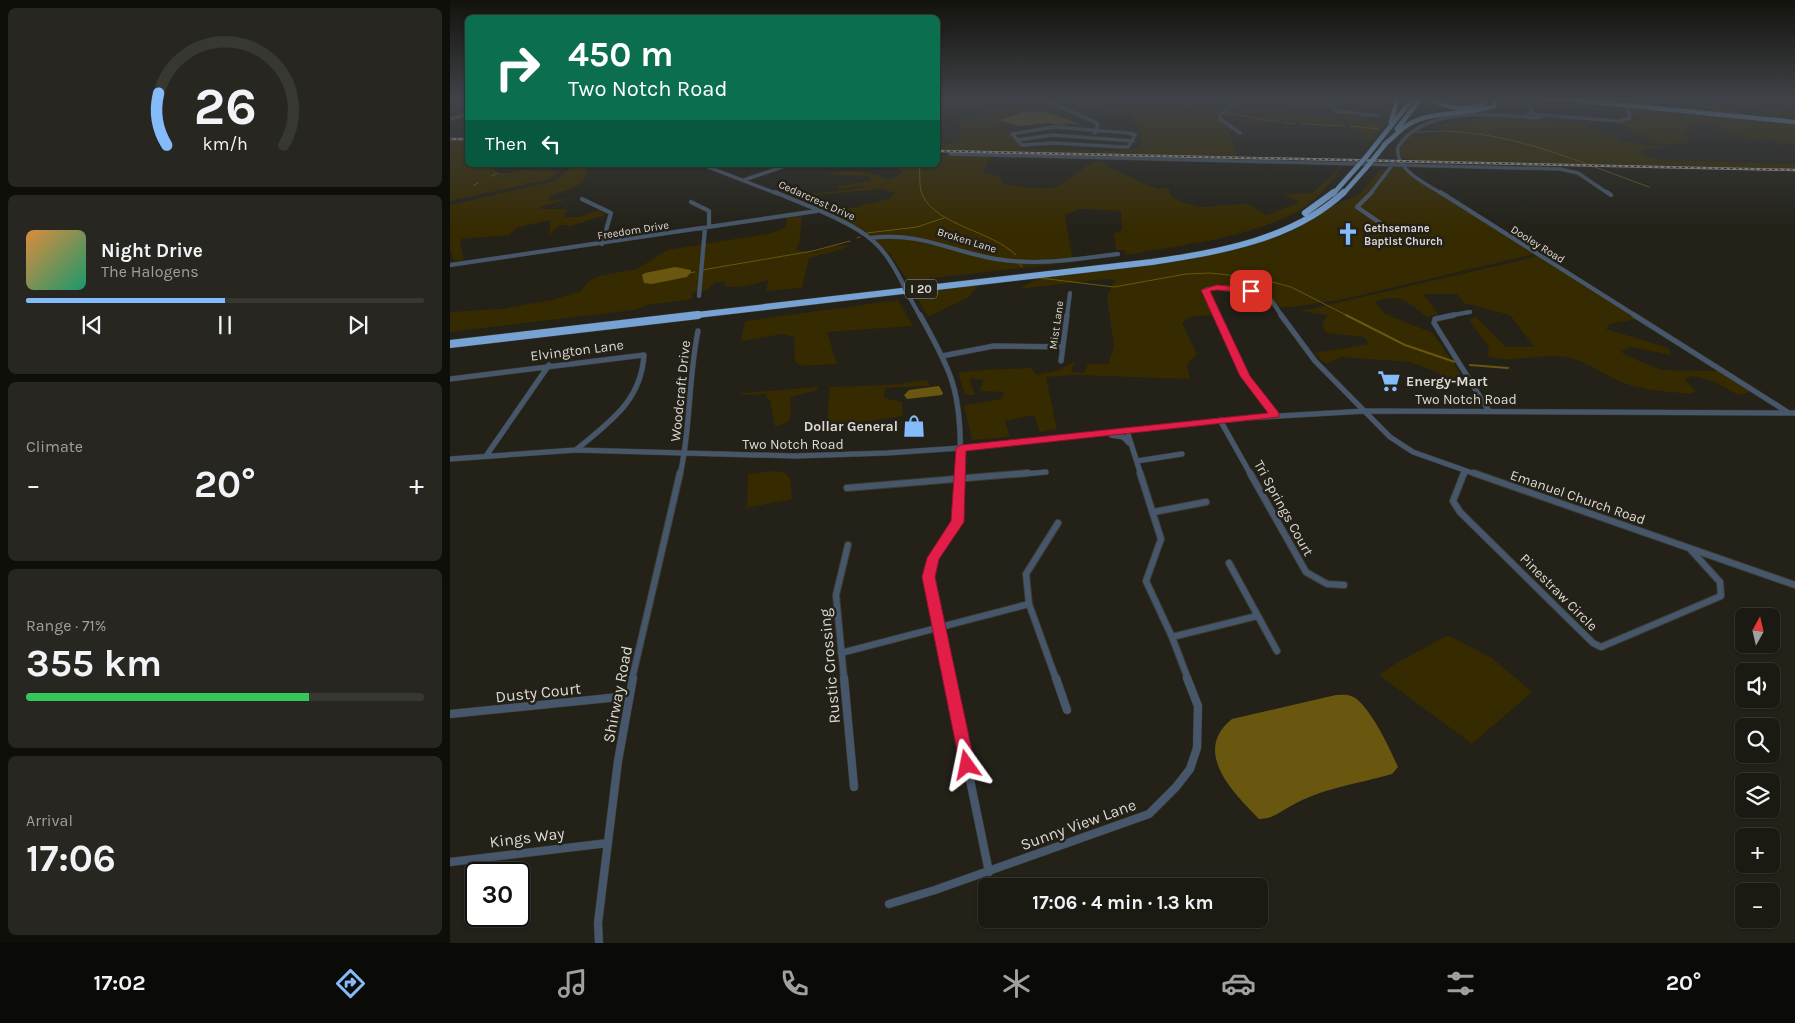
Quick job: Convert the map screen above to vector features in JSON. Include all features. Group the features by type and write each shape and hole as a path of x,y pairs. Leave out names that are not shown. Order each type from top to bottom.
{"highway":[{"name":"I 20","path":"450,338 1129,260 1188,251 1243,238 1299,216 1333,194 1378,142"},
{"name":"I 20","path":"450,344 1152,262 1204,253 1260,238 1304,220 1340,196 1387,142"},
{"path":"1384,146 1389,142"}],"street":[{"path":"1019,142 1027,146 1053,143 1123,148 1128,147 1131,142"},
{"path":"1401,164 1398,147 1403,142"},
{"path":"950,154 1401,164 1567,170 1581,174 1611,195"},
{"path":"1380,232 1383,225 1357,207 1372,192 1393,164"},
{"name":"Dooley Road","path":"1401,164 1413,175 1792,413"},
{"name":"Cedarcrest Drive","path":"708,167 846,223 870,238 888,257 942,356 955,393 961,448 960,479 956,526 933,558 928,572 989,872"},
{"path":"744,180 782,167"},
{"path":"582,199 611,213 602,244"},
{"path":"691,202 708,210 710,218 707,227 699,296"},
{"name":"Freedom Drive","path":"450,264 602,244 818,211"},
{"name":"Broken Lane","path":"870,238 899,235 924,237 980,255 1023,262 1118,254"},
{"name":"Emanuel Church Road","path":"1275,415 1245,376 1205,290 1214,287 1240,289 1268,297 1278,307 1310,355 1390,437 1430,459 1795,585"},
{"name":"Mist Lane","path":"1061,361 1070,293"},
{"path":"1470,312 1438,318 1434,323 1489,411"},
{"name":"Woodcraft Drive","path":"685,453 692,360 698,331"},
{"path":"942,356 994,346 1063,347"},
{"name":"Elvington Lane","path":"450,379 637,354 644,356 637,391 632,399 576,450"},
{"path":"486,456 549,365"},
{"name":"Two Notch Road","path":"450,459 576,450 823,456 961,448 1275,415 1366,411 1792,413"},
{"name":"Tri Springs Court","path":"1220,420 1306,572 1327,584 1344,585"},
{"name":"Sunny View Lane","path":"889,904 989,872 1149,814 1176,787 1190,769 1197,748 1199,729 1198,706 1172,637 1146,581 1161,539 1127,430"},
{"path":"1090,434 1123,437 1132,447"},
{"name":"Shirway Road","path":"599,943 598,923 629,696 685,453"},
{"path":"1137,461 1182,454"},
{"name":"Pinestraw Circle","path":"1465,471 1454,501 1460,512 1592,643 1601,647 1721,596 1720,582 1688,548"},
{"path":"847,488 1046,472"},
{"path":"1154,512 1206,502"},
{"path":"1058,523 1026,574 1029,604 1067,710"},
{"name":"Rustic Crossing","path":"848,545 839,576 836,595 854,787"},
{"path":"1230,563 1277,651"},
{"path":"841,653 1029,604"},
{"path":"1172,637 1257,616"},
{"name":"Dusty Court","path":"450,714 629,696"},
{"name":"Kings Way","path":"450,862 608,842"}],"shaded area":[{"path":"450,142 465,142 465,167 494,167 497,173 511,173 522,170 559,171 550,179 450,201"},
{"path":"940,142 1016,142 1022,149 1090,150 1093,154 940,150"},
{"path":"1141,142 1232,142 1238,158 1097,155 1096,151 1134,150 1141,147"},
{"path":"1403,142 1627,142 1670,148 1647,149 1641,152 1644,156 1661,160 1795,164 1795,169 1411,160 1398,155 1398,148"},
{"path":"1654,142 1687,142 1677,144"},
{"path":"1780,142 1795,142 1795,145"},
{"path":"940,155 992,156 982,172 1001,177 1002,182 1007,185 1039,188 1057,186 1091,164 1104,161 1110,168 1157,189 1168,188 1172,197 1184,203 1200,207 1248,204 1266,215 1296,204 1298,201 1283,194 1312,193 1334,174 1340,164 1342,167 1325,188 1305,207 1265,226 1242,233 1127,255 1124,250 1116,250 1114,234 1122,230 1121,211 1080,209 1065,215 1073,262 908,281 892,257 873,237 831,213 889,199 894,193 881,189 807,196 808,194 863,188 864,186 839,189 838,186 871,181 869,176 823,174 856,171 879,176 887,180 897,177 903,171 893,167 940,167"},
{"path":"1394,164 1400,165 1403,169 1535,254 1344,299 1293,307 1264,308 1246,296 1211,289 1221,314 1190,317 1182,323 1197,354 1187,365 1190,379 1075,375 1046,377 1057,429 1040,432 1034,415 1005,421 1010,437 972,440 964,405 1001,399 1004,392 980,391 983,380 969,378 975,395 965,395 958,373 1031,368 1037,375 1059,370 1075,361 1071,372 1084,373 1088,364 1108,364 1114,347 1107,296 1115,280 1106,279 1018,289 1039,278 1175,261 1292,229 1339,203 1359,195 1380,170 1390,169"},
{"path":"571,167 588,167 585,177 580,184 549,197 549,201 574,198 543,206 539,209 567,209 564,217 578,217 600,210 605,215 566,228 563,228 569,225 560,225 549,235 551,220 518,227 509,235 462,239 460,241 464,260 454,261 450,250 450,205 555,181"},
{"path":"802,213 800,241 796,250 814,253 832,246 850,245 840,250 809,258 802,288 766,291 768,280 741,287 724,286 726,282 715,282 707,290 692,293 692,299 647,305 635,310 450,332 450,312 499,309 552,300 581,291 588,282 599,276 637,269 667,250 772,233 786,227 787,216"},
{"path":"1539,256 1638,319 1609,324 1606,329 1669,348 1671,355 1630,347 1621,352 1662,370 1719,371 1750,392 1738,395 1713,381 1691,376 1685,380 1696,391 1691,394 1652,390 1623,383 1571,358 1550,356 1508,359 1487,356 1489,347 1469,320 1476,317 1506,347 1534,347 1510,315 1464,303 1457,294 1423,294 1438,314 1427,317 1409,303 1397,298 1375,302 1385,314 1433,333 1466,382 1447,383 1437,372 1410,362 1341,357 1326,364 1314,353 1369,344 1364,337 1326,333 1322,325 1327,315 1301,311"},
{"path":"675,267 691,270 691,272 687,277 652,284 644,283 642,275 645,273"},
{"path":"978,285 969,297 928,317 915,293"},
{"path":"898,300 913,326 827,332 837,364 801,366 795,361 794,337 782,334 741,341 745,321"},
{"path":"928,380 930,386 885,388 884,398 902,402 903,416 829,427 829,387 888,385"},
{"path":"939,386 943,393 942,395 907,399 904,395 909,390"},
{"path":"817,387 818,390 790,397 791,415 788,422 775,427 770,400 765,397 767,394 741,395 742,393"},
{"path":"774,471 783,472 790,478 792,499 747,508 748,474"},
{"path":"1446,636 1492,658 1532,692 1472,744 1379,675"},
{"path":"1336,695 1351,696 1365,707 1378,727 1398,767 1392,774 1315,795 1272,816 1259,819 1238,797 1221,772 1216,758 1215,745 1220,732 1232,719"}],"waterway":[{"path":"1517,142 1589,165"},
{"path":"1592,166 1649,187"},
{"path":"919,167 921,192 930,206 952,221 993,239 1016,255"},
{"path":"492,176 497,173"},
{"path":"474,185 478,183"},
{"path":"867,233 917,227 944,218"},
{"path":"702,270 813,251 850,241"},
{"path":"1019,263 1022,267"},
{"path":"689,273 695,272"},
{"path":"1040,278 1114,287 1186,274 1210,273 1257,278 1291,287 1348,316"},
{"path":"1346,315 1405,345 1455,362"},
{"path":"1470,365 1508,368"}],"railway":[{"path":"940,151 1795,170"}],"place":[{"name":"Gethsemane Baptist Church","path":"1348,234"},
{"name":"Energy-Mart","path":"1389,381"},
{"name":"Dollar General","path":"914,426"}],"route":[{"path":"967,765 928,577 933,558 958,522 961,448 1275,415 1245,376 1205,292 1205,290 1217,287 1251,291"}]}
